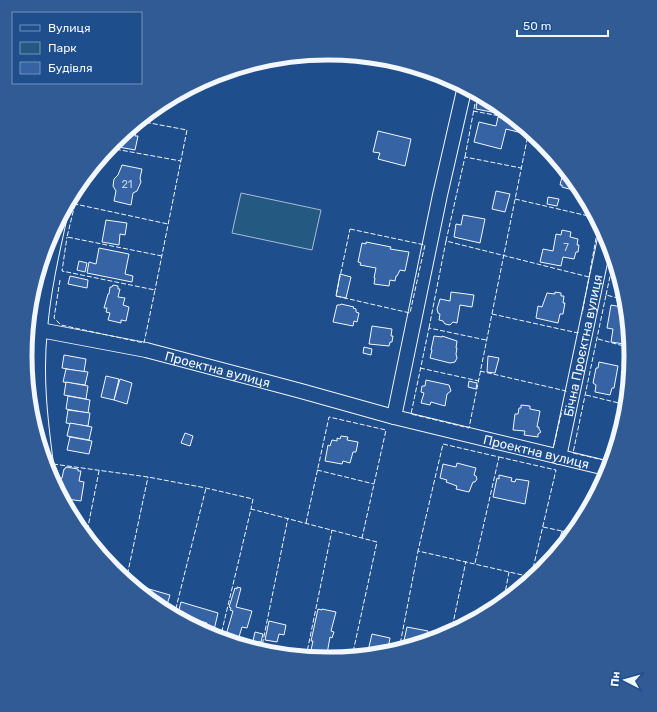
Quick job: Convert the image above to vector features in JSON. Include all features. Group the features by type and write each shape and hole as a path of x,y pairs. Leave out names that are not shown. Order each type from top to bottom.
{"street":[{"path":"394,417 440,195 464,92"},
{"name":"Бічна Проєктна вулиця","path":"559,457 603,247"},
{"path":"34,383 40,330 43,276"},
{"name":"Проектна вулиця","path":"40,330 146,350 394,417 603,467"},
{"path":"38,413 41,429"}],"green space":[{"path":"241,193 321,210 312,250 232,233"}],"building":[{"path":"477,99 497,112 497,113 476,109"},
{"path":"498,117 507,119 522,132 522,133 506,129 501,149 474,142 479,122 496,126"},
{"path":"136,130 135,136 138,136 135,150 118,147"},
{"path":"378,131 411,139 405,166 378,159 380,153 373,152"},
{"path":"122,165 142,169 140,178 141,182 137,191 133,193 131,205 114,201 116,191 113,186 114,179 118,175"},
{"path":"562,174 575,190 562,187 562,185 560,185"},
{"path":"496,191 510,194 505,212 492,209"},
{"path":"548,197 559,199 557,206 547,204"},
{"path":"463,215 485,219 480,243 454,237 456,224 461,225"},
{"path":"106,220 127,223 125,235 120,234 119,245 102,242"},
{"path":"562,230 571,232 570,237 578,239 578,252 576,252 574,259 563,257 561,266 540,262 543,249 553,251 556,234 561,235"},
{"path":"366,242 391,247 390,249 409,252 405,271 400,270 395,281 390,280 389,286 374,284 376,268 360,265 361,263 358,262 362,243 366,244"},
{"path":"99,248 129,254 125,274 133,276 132,282 87,273 89,262 96,264"},
{"path":"79,261 87,263 85,272 77,270"},
{"path":"340,274 351,277 346,298 336,296"},
{"path":"70,276 88,280 87,288 68,284"},
{"path":"113,285 118,286 118,289 120,289 118,297 125,298 123,305 129,307 126,321 121,320 121,323 108,320 110,313 106,312 107,308 104,308 110,287"},
{"path":"451,292 474,295 472,307 460,305 457,323 453,322 450,325 439,320 440,314 438,313 437,309 440,299 450,301"},
{"path":"555,292 561,293 561,296 564,296 563,303 565,303 563,314 560,314 558,323 536,318 538,306 542,307 547,293 555,294"},
{"path":"341,304 354,307 353,308 356,309 356,312 359,313 357,322 354,321 353,326 333,322 337,305"},
{"path":"611,305 620,307 624,344 611,342 613,329 607,328"},
{"path":"372,326 392,329 392,342 390,342 389,346 369,344"},
{"path":"434,336 442,336 457,341 457,358 455,362 450,363 430,358"},
{"path":"364,347 372,349 371,355 363,353"},
{"path":"64,355 86,359 84,372 62,368"},
{"path":"488,356 499,358 495,373 487,372"},
{"path":"599,362 618,366 614,388 612,388 610,395 595,392 596,385 593,383 596,368 598,368"},
{"path":"66,369 88,372 85,385 63,382"},
{"path":"106,376 119,379 114,400 101,397"},
{"path":"120,379 132,383 127,404 114,400"},
{"path":"426,380 449,385 451,391 447,394 445,406 431,402 430,405 421,403 424,393 421,392 422,386 425,386"},
{"path":"469,381 477,383 476,389 468,387"},
{"path":"66,382 88,386 86,399 64,395"},
{"path":"68,396 90,400 88,413 66,409"},
{"path":"521,405 530,406 530,409 540,411 537,427 539,427 541,432 538,434 538,437 524,435 525,431 513,430 515,414 518,414"},
{"path":"68,410 90,413 88,426 66,423"},
{"path":"70,423 92,427 89,440 67,436"},
{"path":"185,433 193,436 190,446 181,443"},
{"path":"341,436 348,437 347,440 358,442 356,452 353,452 350,463 343,461 342,464 325,461 328,445 330,446 332,440 337,441 337,438 340,439"},
{"path":"70,437 92,441 89,454 67,450"},
{"path":"457,463 476,468 474,475 477,479 473,482 469,492 456,489 457,486 440,478 443,464 456,467"},
{"path":"66,467 81,471 79,481 84,482 81,501 70,499 63,487 60,481"},
{"path":"499,475 512,478 511,481 515,482 516,479 529,481 525,504 493,497"},
{"path":"562,531 567,532 562,538 560,538"},
{"path":"144,587 170,595 167,605"},
{"path":"237,587 241,588 236,607 252,611 247,628 242,627 238,638 226,634 233,611 230,610 231,608 229,607 235,588 237,589"},
{"path":"181,602 218,613 214,630 206,626 207,623 190,618 178,612"},
{"path":"318,609 336,612 331,631 334,632 332,638 330,637 327,652 311,650 313,641 311,641"},
{"path":"269,621 286,625 284,635 279,634 277,642 265,640"},
{"path":"407,627 428,631 427,636 404,642"},
{"path":"255,632 263,634 261,642 253,641"},
{"path":"372,634 390,638 388,646 368,650"}],"fence":[{"path":"465,157 476,98"},
{"path":"473,111 503,117"},
{"path":"146,122 187,130 155,290"},
{"path":"486,340 429,328 411,414 469,428 528,136"},
{"path":"116,149 181,161"},
{"path":"446,241 465,157 521,168"},
{"path":"515,199 589,216"},
{"path":"76,201 75,204 168,224"},
{"path":"75,204 67,237 162,256"},
{"path":"350,229 425,245 410,313 336,296 350,229"},
{"path":"589,277 597,232"},
{"path":"60,280 54,318 61,325 144,343 155,290 62,271 67,237"},
{"path":"429,328 446,241 589,277 582,314"},
{"path":"606,295 612,269"},
{"path":"605,460 573,453 606,295 619,298"},
{"path":"492,314 578,333 579,330"},
{"path":"598,339 624,346"},
{"path":"420,368 479,381"},
{"path":"480,371 566,391 566,393"},
{"path":"586,395 621,403"},
{"path":"554,445 562,410"},
{"path":"306,523 329,417 386,430 362,538"},
{"path":"475,563 499,457 443,444 418,551 527,576"},
{"path":"499,457 556,470 532,571"},
{"path":"53,464 148,477 206,488 253,499 251,509"},
{"path":"317,470 374,484"},
{"path":"88,529 99,471"},
{"path":"128,574 148,477"},
{"path":"175,610 206,488"},
{"path":"222,633 251,509 377,542 353,651"},
{"path":"262,645 288,518"},
{"path":"543,527 562,531"},
{"path":"307,652 332,530"},
{"path":"400,643 418,551"},
{"path":"453,625 466,561"},
{"path":"505,594 509,572"}]}
